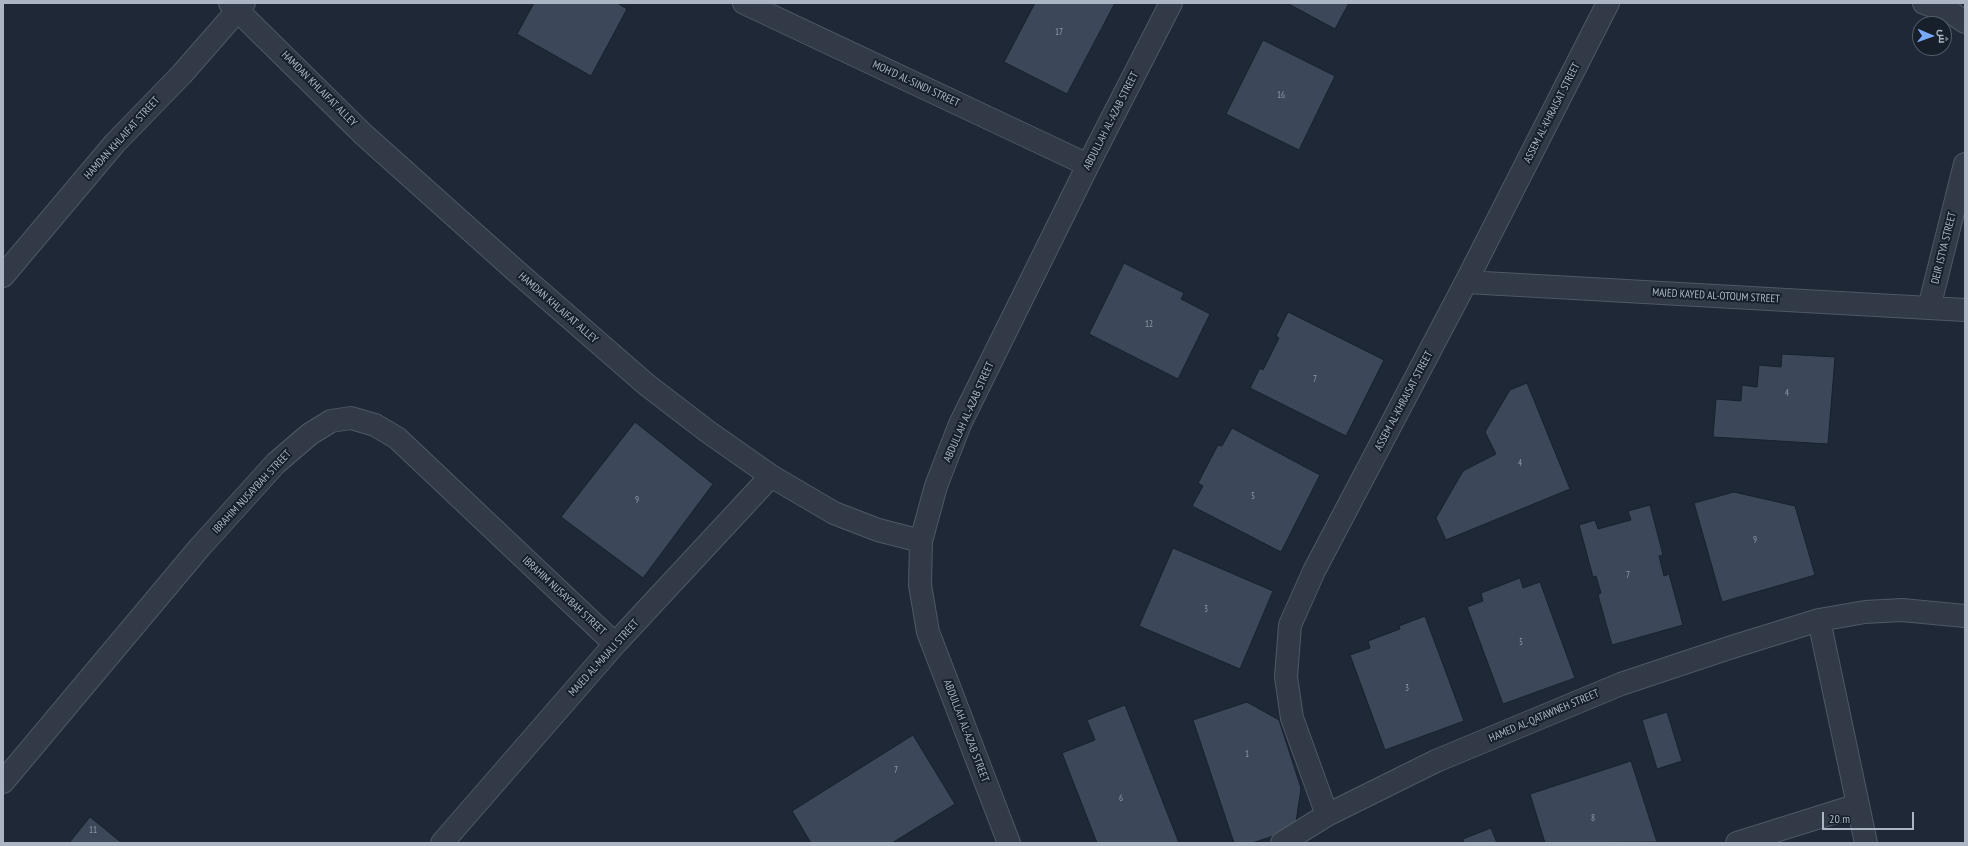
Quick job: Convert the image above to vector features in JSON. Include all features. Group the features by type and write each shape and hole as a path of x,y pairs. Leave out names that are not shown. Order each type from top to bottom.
{"street":[{"name":"MOH'D AL-SINDI STREET","path":"744,3 1088,165"},
{"name":"ABDULLAH AL-AZAB STREET","path":"1008,843 928,632 920,585 921,541 936,486 960,424 1088,165 1171,3"},
{"name":"ASSEM AL-KHRAISAT STREET","path":"1327,815 1292,718 1286,677 1290,625 1314,571 1466,282 1608,3"},
{"path":"1924,3 1949,11 1965,22"},
{"name":"HAMDAN KHLAIFAT STREET","path":"3,276 115,143 182,74 238,6"},
{"name":"HAMDAN KHLAIFAT ALLEY","path":"238,6 364,134 516,271 648,385 707,432 771,476 834,513 878,530 921,541"},
{"name":"DEIR ISTYA STREET","path":"1929,308 1965,164"},
{"name":"MAJED KAYED AL-OTOUM STREET","path":"1466,282 1965,310"},
{"name":"IBRAHIM NUSAYBAH STREET","path":"3,782 200,548 276,463 310,434 331,420 352,418 375,425 397,438 615,644"},
{"name":"MAJED AL-MAJALI STREET","path":"442,843 615,644 771,476"},
{"name":"HAMED AL-QATAWNEH STREET","path":"1282,843 1327,815 1436,761 1621,684 1819,620 1865,612 1902,610 1965,616"},
{"path":"1819,620 1866,843"},
{"path":"1737,843 1858,805"}],"building":[{"path":"534,3 617,3 627,9 591,76 517,34"},
{"path":"1035,3 1115,3 1067,94 1004,62"},
{"path":"1287,3 1349,3 1335,29"},
{"path":"1263,40 1335,76 1299,150 1226,114"},
{"path":"1124,263 1184,293 1181,299 1210,314 1178,379 1089,334"},
{"path":"1288,312 1384,360 1346,436 1250,388 1260,368 1263,370 1279,338 1276,336"},
{"path":"1782,354 1835,357 1828,444 1713,437 1716,399 1741,401 1742,385 1757,387 1759,365 1781,367"},
{"path":"1527,383 1570,489 1446,540 1436,518 1463,471 1496,454 1485,432 1510,390"},
{"path":"635,422 713,484 643,578 561,517"},
{"path":"1232,428 1320,475 1281,552 1192,506 1203,486 1198,483 1218,445 1222,446"},
{"path":"1734,492 1795,506 1815,575 1722,602 1694,503"},
{"path":"1650,505 1663,555 1659,556 1664,576 1669,574 1683,625 1612,645 1598,595 1601,593 1596,576 1593,577 1579,525 1595,520 1598,529 1631,520 1628,511"},
{"path":"1173,548 1273,591 1240,669 1139,626"},
{"path":"1520,578 1523,588 1540,582 1575,678 1503,704 1467,607 1483,601 1481,593"},
{"path":"1425,616 1464,721 1385,750 1350,655 1370,648 1368,641 1400,629 1399,626"},
{"path":"1247,702 1279,720 1301,788 1295,829 1252,843 1234,843 1193,720"},
{"path":"1125,705 1179,843 1097,843 1062,753 1095,740 1087,720"},
{"path":"1667,712 1682,761 1657,769 1642,720"},
{"path":"913,735 955,804 892,843 811,843 792,811"},
{"path":"1631,761 1657,842 1545,843 1530,794"},
{"path":"90,817 122,843 69,843"},
{"path":"1491,828 1497,843 1464,843 1463,839"}]}
